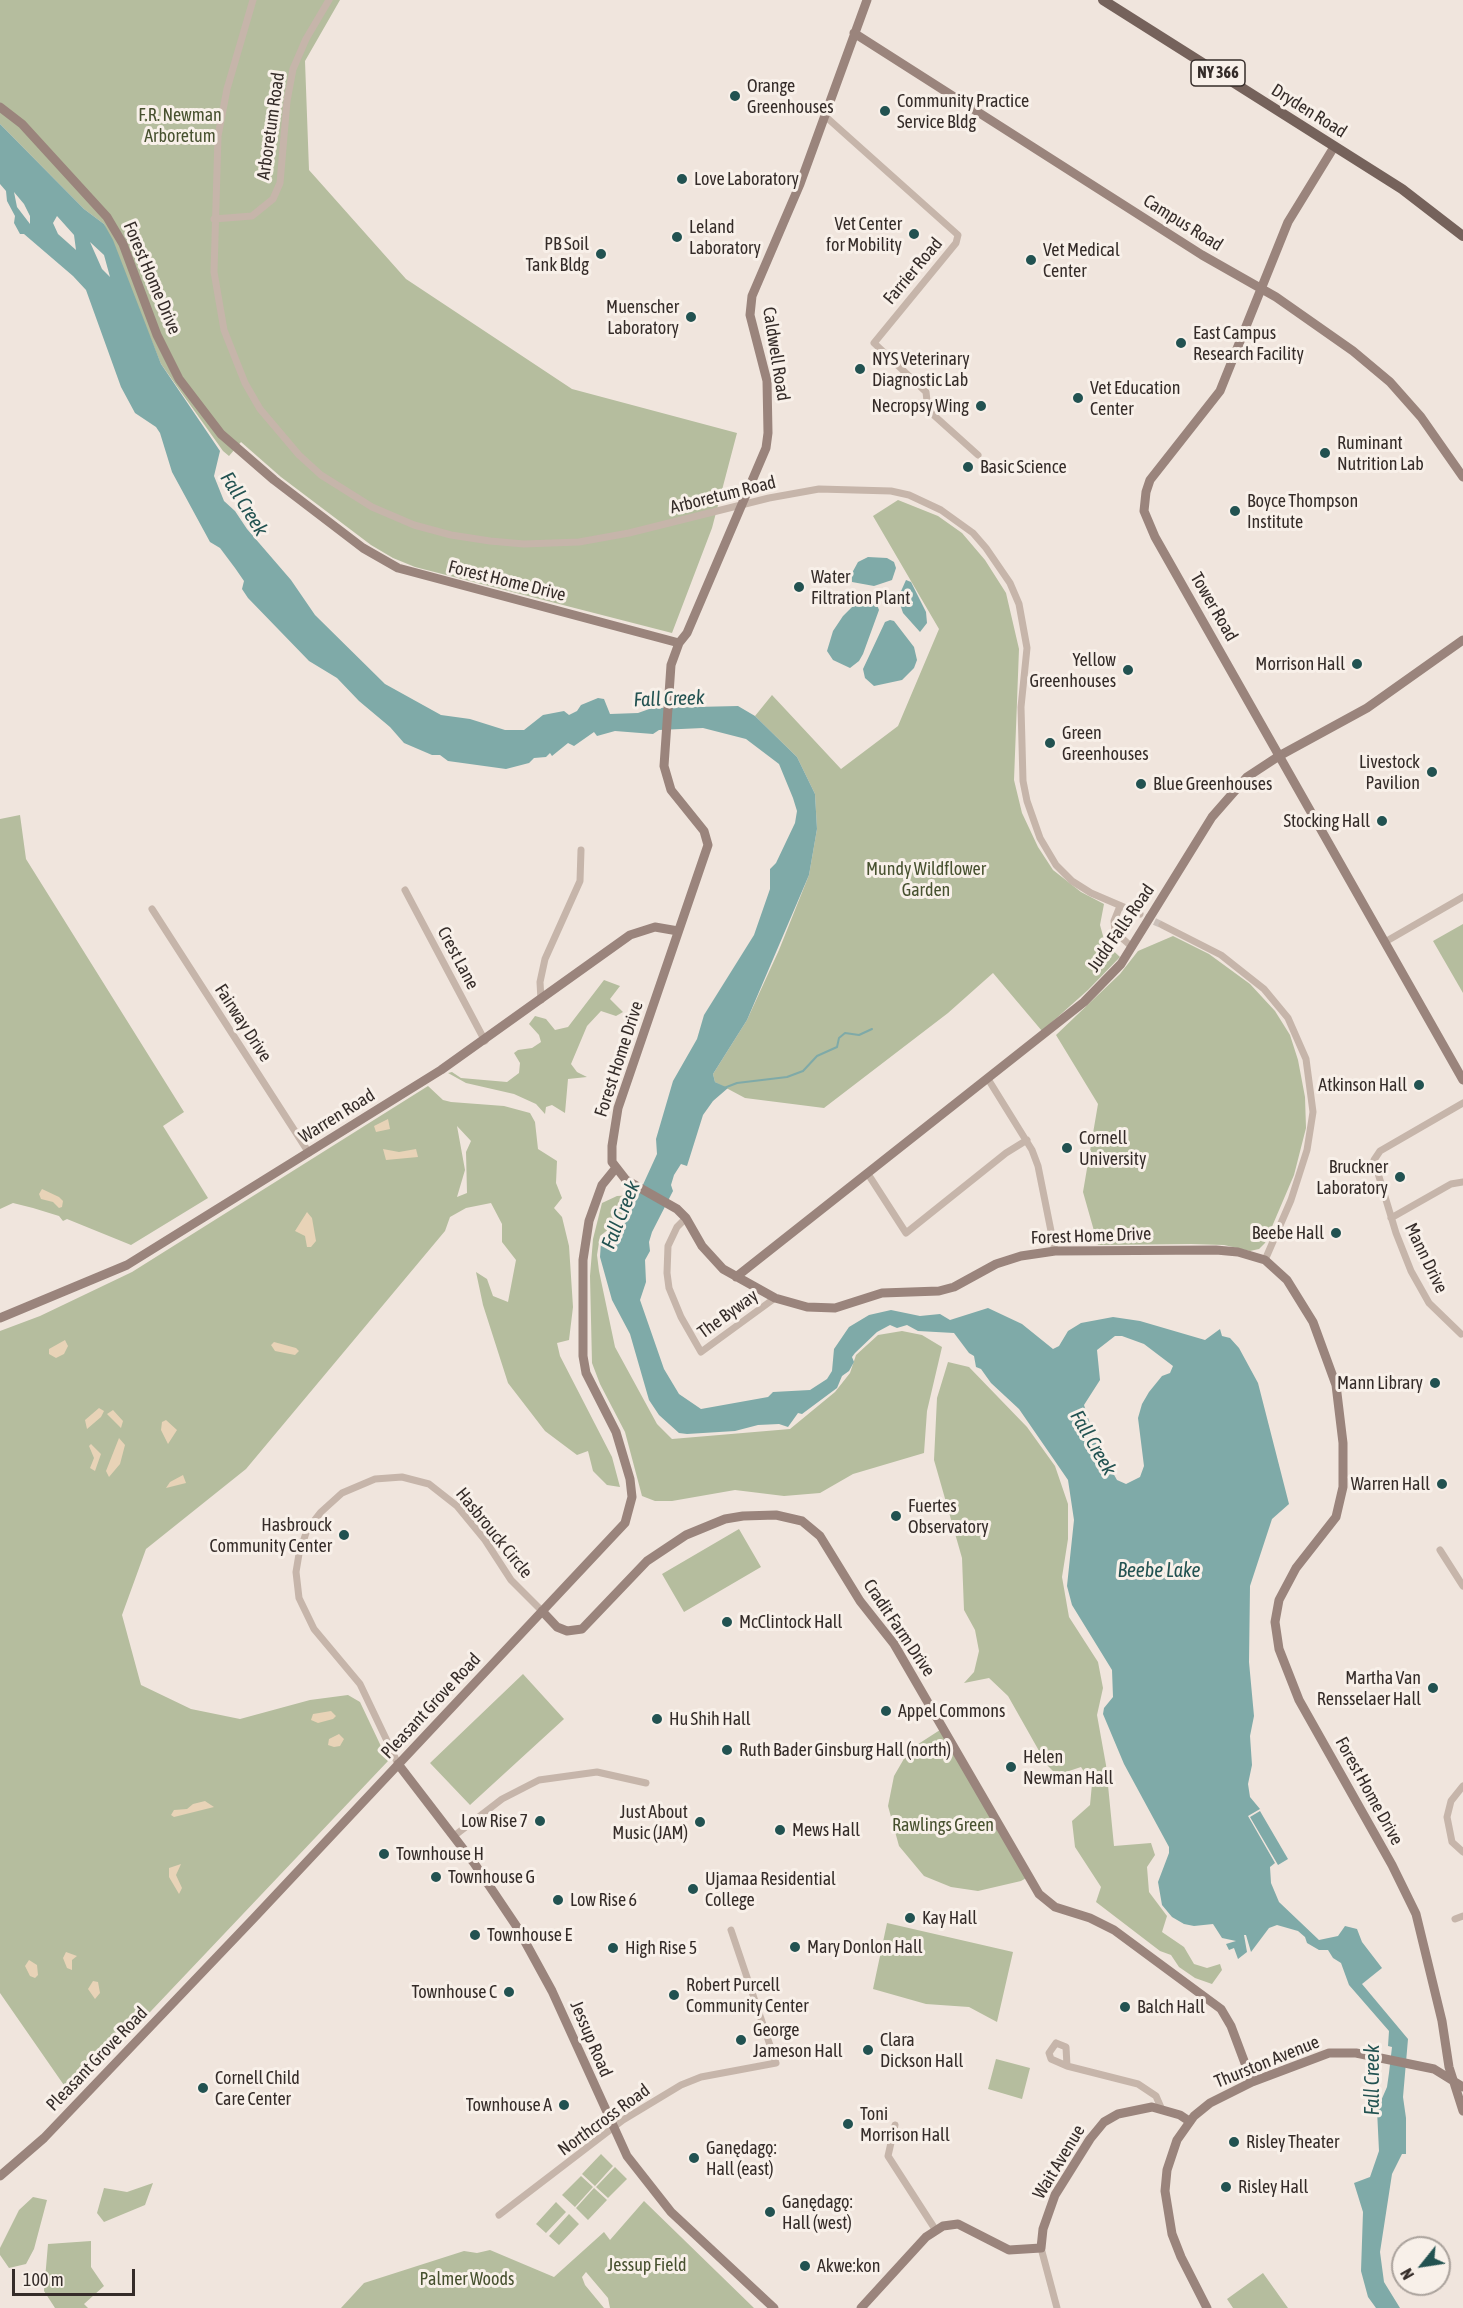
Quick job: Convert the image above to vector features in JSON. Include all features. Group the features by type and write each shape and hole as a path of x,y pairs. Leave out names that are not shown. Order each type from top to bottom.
{"main road":[{"name":"Dryden Road","path":"1103,0 1402,189 1463,236"}],"street":[{"name":"Arboretum Road","path":"253,0 226,89 218,136 214,272 224,330 245,383 266,417 299,455 321,475 372,507 414,525 452,535 524,544 579,542 630,534 742,507 769,498 819,489 891,491 926,501 956,519 973,533 1010,583 1026,633 1026,667 1021,707 1023,781 1032,820 1049,856 1064,873 1091,893 1140,914"},
{"name":"Arboretum Road","path":"214,219 252,216 268,206 278,192 286,101 293,69 306,39 330,0"},
{"name":"Caldwell Road","path":"679,643 687,633 763,457 768,433 766,374 750,315 752,296 784,223 867,0"},
{"name":"Campus Road","path":"854,33 1202,255 1276,297 1353,351 1390,382 1428,426 1463,477"},
{"name":"Forest Home Drive","path":"0,107 22,124 106,216 123,244 158,335 179,379 221,434 274,480 363,548 398,568 679,643 671,665 668,685 664,766 675,798 704,831 708,845 618,1108 612,1162 615,1169 633,1185 670,1204 686,1218 711,1257 736,1277 775,1298 807,1307 829,1309 882,1293 939,1291 954,1287 996,1264 1022,1256 1055,1251 1216,1250 1238,1252 1265,1260 1298,1293 1313,1322 1336,1385 1343,1443 1343,1488 1336,1517 1283,1589 1276,1610 1279,1648 1299,1700 1392,1865 1416,1914 1442,2021 1453,2079 1463,2111"},
{"name":"Farrier Road","path":"825,116 958,235 956,243 874,343 926,392 928,410 978,454"},
{"name":"Tower Road","path":"1334,147 1288,222 1220,391 1150,480 1143,511 1152,532 1463,1080"},
{"name":"Judd Falls Road","path":"736,1277 1084,1002 1121,964 1220,805 1247,777 1279,756 1367,708 1463,640"},
{"path":"541,1000 540,982 545,959 580,881 581,850"},
{"name":"Crest Lane","path":"405,890 485,1041"},
{"path":"1385,942 1463,897"},
{"path":"1120,906 1114,921 1115,932 1132,947"},
{"name":"Fairway Drive","path":"152,909 309,1153"},
{"path":"1162,925 1221,955 1264,989 1288,1018 1306,1059 1313,1112 1307,1150 1291,1200 1265,1260"},
{"name":"Warren Road","path":"0,1318 121,1269 485,1041 636,931 655,927 678,932"},
{"path":"988,1079 1027,1140 1038,1166 1055,1251"},
{"name":"Mann Drive","path":"1461,1334 1429,1303 1402,1253 1374,1160 1380,1151 1463,1103"},
{"path":"867,1174 906,1233 1006,1153 1027,1140"},
{"name":"Pleasant Grove Road","path":"0,2176 44,2138 82,2099 617,1534 630,1509 632,1490 616,1432 592,1388 583,1356 583,1260 589,1221 602,1185 615,1169"},
{"name":"Mann Drive","path":"1391,1218 1451,1184 1463,1182"},
{"name":"The Byway","path":"686,1218 677,1227 668,1246 667,1274 669,1288 681,1317 701,1352 775,1298"},
{"name":"Hasbrouck Circle","path":"398,1764 360,1684 314,1629 298,1598 296,1572 299,1554 307,1530 321,1512 342,1493 375,1479 402,1478 429,1484 457,1506 482,1536 511,1580 542,1611"},
{"name":"Cradit Farm Drive","path":"542,1611 557,1627 567,1631 582,1629 641,1567 686,1535 725,1519 743,1516 776,1515 802,1521 820,1536 860,1601 894,1644 1039,1894 1055,1907 1090,1918 1114,1930 1221,2009 1232,2026 1252,2082"},
{"path":"1440,1550 1463,1586"},
{"name":"Jessup Road","path":"398,1764 454,1836 508,1913 544,1975 612,2128 627,2156 671,2212 774,2308"},
{"path":"454,1836 502,1799 538,1780 597,1772 646,1783"},
{"path":"1463,1786 1451,1801 1447,1817 1452,1842 1463,1852"},
{"path":"1455,1919 1463,1916"},
{"name":"Northcross Road","path":"500,2215 612,2128 690,2081 776,2063 731,1930"},
{"name":"Thurston Avenue","path":"1208,2308 1181,2257 1172,2234 1166,2204 1167,2170 1177,2140 1189,2121 1209,2103 1252,2082 1323,2055 1346,2052 1440,2072 1463,2087"},
{"path":"1067,2066 1138,2084 1156,2096 1162,2110"},
{"name":"Wait Avenue","path":"1057,2308 1041,2248 1043,2229 1055,2195 1100,2127 1127,2111 1152,2107 1189,2121"},
{"path":"895,2125 888,2156 935,2229"},
{"path":"861,2308 935,2229 958,2224 1009,2250 1041,2248"}],"green space":[{"name":"F.R. Newman Arboretum","path":"0,0 340,0 305,61 309,170 406,279 572,389 737,433 712,528 672,633 415,567 371,545 281,477 241,442 229,456 223,451 161,364 104,224 84,209 0,124"},
{"name":"Mundy Wildflower Garden","path":"898,500 938,516 962,533 985,560 1006,593 1019,649 1014,780 1022,813 1038,847 1053,870 1081,892 1104,904 1100,925 1105,943 1120,957 1088,990 1042,1031 993,973 948,1013 824,1108 745,1098 715,1082 713,1074 747,1020 779,950 809,875 817,829 815,794 797,757 755,716 772,695 841,769 898,726 939,629 873,516"},
{"path":"20,815 26,859 184,1112 163,1126 208,1198 131,1245 33,1208 13,1203 0,1209 0,819"},
{"path":"1463,924 1463,993 1433,941"},
{"path":"1173,936 1209,954 1250,984 1275,1011 1290,1035 1298,1060 1305,1097 1306,1128 1294,1175 1265,1243 1259,1249 1250,1251 1224,1245 1191,1244 1098,1245 1083,1192 1098,1104 1056,1035 1120,974 1138,951"},
{"path":"604,980 620,986 610,999 623,1012 616,1016 601,1011 587,1026 571,1064 577,1072 587,1077 568,1079 565,1113 552,1105 546,1107 545,1114 536,1104 514,1094 466,1083 448,1073 452,1072 461,1078 507,1082 519,1073 520,1063 514,1053 518,1050 532,1048 541,1042 539,1035 529,1024 535,1016 546,1019 555,1030 568,1027"},
{"path":"428,1086 443,1100 504,1106 530,1113 535,1122 538,1149 557,1161 556,1183 562,1198 554,1208 562,1217 569,1246 573,1307 569,1340 557,1343 560,1356 612,1457 620,1487 607,1485 593,1471 588,1451 577,1455 545,1431 508,1383 483,1305 476,1272 487,1279 493,1296 508,1302 516,1260 502,1242 502,1224 491,1203 466,1208 450,1217 445,1231 246,1469 146,1549 122,1615 141,1685 191,1709 240,1719 310,1700 348,1695 360,1702 388,1761 97,2068 68,2091 0,1993 0,1331 40,1316 132,1272","holes":["457,1126 471,1141 466,1152 467,1193 457,1197 465,1170"]},
{"path":"635,1195 614,1225 600,1236 597,1255 599,1271 615,1347 657,1424 672,1439 790,1429 835,1392 850,1373 856,1355 878,1335 902,1331 922,1335 942,1347 927,1411 924,1453 853,1474 820,1493 784,1496 735,1490 672,1501 655,1501 642,1496 625,1432 600,1384 592,1363 590,1276 593,1239 602,1203 617,1196"},
{"path":"948,1362 969,1367 1027,1427 1055,1466 1068,1504 1068,1539 1062,1577 1069,1617 1098,1662 1103,1688 1097,1715 1106,1765 1114,1846 1151,1843 1155,1855 1147,1867 1149,1892 1167,1916 1162,1932 1184,1947 1194,1964 1207,1968 1220,1964 1222,1970 1212,1984 1195,1978 1179,1967 1171,1955 1160,1951 1096,1902 1101,1887 1075,1847 1072,1821 1090,1805 1092,1784 1081,1767 1057,1775 1047,1765 1008,1696 989,1678 964,1683 974,1672 979,1651 975,1630 964,1610 962,1558 934,1460 937,1398"},
{"path":"739,1529 761,1567 684,1612 662,1574"},
{"path":"523,1674 564,1719 470,1805 430,1763"},
{"name":"Rawlings Green","path":"943,1728 1028,1877 1021,1881 978,1891 951,1887 924,1876 899,1846 888,1806 894,1776 909,1750"},
{"path":"887,1923 1013,1952 997,2022 969,2007 926,2004 873,1989"},
{"path":"996,2059 1030,2068 1022,2099 988,2089"},
{"path":"601,2154 613,2166 595,2186 582,2174"},
{"path":"615,2167 627,2179 608,2198 596,2187"},
{"path":"581,2176 593,2187 575,2207 562,2195"},
{"path":"153,2183 145,2205 104,2222 97,2213 104,2188 127,2192"},
{"path":"594,2188 607,2200 588,2220 576,2208"},
{"path":"33,2197 47,2200 34,2249 26,2264 9,2268 0,2255 0,2248 19,2210"},
{"path":"644,2201 754,2308 610,2308 608,2298 586,2272 582,2277 585,2285 604,2308 341,2308 364,2283 464,2251 477,2253 490,2250 554,2277 604,2232 610,2240"},
{"path":"556,2202 566,2212 546,2233 536,2224"},
{"path":"569,2214 579,2224 559,2245 549,2236"},
{"path":"91,2241 91,2267 104,2286 84,2304 88,2308 55,2308 44,2291 48,2244"},
{"path":"1263,2273 1288,2308 1233,2308 1227,2299"}],"sand":[{"path":"388,1119 390,1129 376,1132 374,1126"},
{"path":"383,1149 399,1152 416,1149 418,1157 386,1160"},
{"path":"42,1189 59,1197 63,1201 62,1207 59,1208 53,1202 41,1199 39,1194"},
{"path":"307,1212 312,1218 316,1241 311,1247 307,1247 305,1236 295,1231"},
{"path":"65,1340 68,1346 64,1354 56,1358 49,1354 49,1349"},
{"path":"274,1342 296,1348 299,1351 295,1355 275,1351 271,1345"},
{"path":"99,1408 104,1411 101,1417 87,1429 85,1420"},
{"path":"113,1410 123,1421 121,1428 107,1414"},
{"path":"166,1420 177,1430 168,1444 161,1430 162,1422"},
{"path":"119,1438 125,1445 120,1464 109,1477 106,1471"},
{"path":"91,1444 101,1454 95,1471 90,1468 94,1458 89,1446"},
{"path":"183,1475 186,1483 166,1488 170,1482"},
{"path":"331,1711 336,1716 333,1719 318,1723 311,1720 313,1714"},
{"path":"339,1734 344,1739 340,1746 328,1745 329,1739"},
{"path":"205,1801 214,1807 174,1817 171,1815 174,1810 187,1809 193,1804"},
{"path":"181,1864 176,1875 182,1888 179,1894 169,1877 169,1868"},
{"path":"66,1952 77,1956 72,1960 72,1970 67,1968 63,1958"},
{"path":"29,1960 37,1965 38,1975 35,1978 30,1976 25,1966"},
{"path":"93,1981 98,1982 100,1993 95,1999 88,1989"}],"water":[{"path":"0,124 84,209 104,224 113,240 161,364 220,451 214,476 224,501 235,511 247,529 291,580 315,615 385,684 441,715 470,719 505,730 524,730 543,715 564,711 569,715 577,711 581,705 598,698 604,699 610,714 638,713 652,708 738,706 755,716 797,757 815,794 817,829 809,875 747,1020 713,1074 715,1082 728,1088 713,1101 703,1115 687,1166 681,1164 674,1175 671,1185 673,1191 652,1232 649,1242 650,1251 645,1260 646,1282 640,1300 664,1369 679,1394 701,1409 768,1397 773,1392 810,1390 827,1379 832,1371 834,1349 849,1327 869,1315 891,1310 920,1316 940,1314 950,1320 988,1308 1022,1324 1053,1349 1059,1346 1068,1331 1081,1323 1113,1317 1140,1321 1205,1340 1220,1329 1222,1336 1230,1338 1239,1348 1258,1383 1289,1504 1272,1519 1250,1586 1249,1662 1254,1716 1250,1736 1252,1765 1248,1784 1250,1797 1260,1809 1248,1816 1275,1863 1270,1867 1271,1883 1279,1902 1319,1940 1338,1936 1345,1926 1357,1929 1362,1942 1382,1968 1362,1984 1408,2039 1403,2097 1406,2118 1406,2154 1402,2154 1392,2174 1380,2252 1384,2282 1400,2308 1376,2308 1368,2297 1361,2271 1363,2212 1354,2183 1370,2177 1379,2151 1377,2110 1387,2087 1392,2047 1388,2046 1389,2031 1349,1985 1341,1963 1333,1958 1328,1950 1319,1950 1307,1943 1305,1937 1298,1931 1277,1925 1269,1928 1251,1952 1246,1935 1244,1935 1247,1952 1238,1959 1234,1948 1229,1950 1226,1944 1236,1941 1222,1938 1213,1924 1194,1926 1184,1924 1172,1917 1162,1905 1158,1882 1169,1847 1124,1764 1103,1714 1104,1708 1113,1697 1112,1670 1072,1605 1067,1586 1074,1520 1068,1480 1019,1409 991,1383 981,1369 976,1367 974,1356 969,1353 954,1333 918,1331 907,1325 897,1328 890,1325 877,1332 852,1357 854,1362 849,1371 842,1376 837,1388 802,1414 798,1413 788,1427 779,1424 758,1425 735,1431 679,1433 659,1415 649,1400 630,1334 612,1300 600,1257 601,1242 627,1216 636,1200 657,1154 656,1139 673,1081 697,1039 704,1015 754,935 770,889 770,869 776,863 795,823 797,811 779,764 746,739 703,728 659,730 653,734 615,731 597,736 594,732 574,746 568,743 552,756 550,753 546,757 534,758 529,763 506,769 448,761 440,755 432,755 404,743 337,678 309,661 248,598 242,589 244,581 220,548 210,542 172,472 160,433 156,427 135,413 121,387 86,290 24,234 20,234 14,223 15,216 7,201 6,191 0,184","holes":["14,192 24,204 30,216 30,224 17,207","57,216 74,235 76,250 58,234 53,223","90,242 104,255 110,277 102,269","1115,1336 1122,1336 1144,1344 1173,1366 1170,1373 1162,1376 1142,1404 1138,1418 1144,1466 1140,1477 1126,1484 1117,1480 1096,1443 1084,1405 1100,1380 1097,1350"]},
{"path":"868,557 887,558 894,562 896,568 892,580 874,586 852,582 852,573 858,562"},
{"path":"906,580 911,582 926,612 927,623 920,632 903,613 898,598"},
{"path":"864,600 876,602 879,610 863,654 859,661 850,668 833,660 827,651 833,631 843,616 854,605"},
{"path":"894,621 914,647 917,660 914,668 902,680 874,686 865,678 863,669 885,622"},
{"path":"1260,1811 1288,1859 1278,1865 1250,1817"}],"waterway":[{"path":"724,1088 737,1083 787,1077 803,1071 817,1056 837,1047 839,1038 845,1033 859,1035 872,1029"}],"tunnel":[{"path":"1145,917 1162,925"}],"place":[{"name":"Orange Greenhouses","path":"735,96"},
{"name":"Community Practice Service Bldg","path":"885,111"},
{"name":"Love Laboratory","path":"682,179"},
{"name":"Vet Center for Mobility","path":"914,234"},
{"name":"Leland Laboratory","path":"677,237"},
{"name":"PB Soil Tank Bldg","path":"601,254"},
{"name":"Vet Medical Center","path":"1031,260"},
{"name":"Muenscher Laboratory","path":"691,317"},
{"name":"East Campus Research Facility","path":"1181,343"},
{"name":"NYS Veterinary Diagnostic Lab","path":"860,369"},
{"name":"Vet Education Center","path":"1078,398"},
{"name":"Necropsy Wing","path":"981,406"},
{"name":"Ruminant Nutrition Lab","path":"1325,453"},
{"name":"Basic Science","path":"968,467"},
{"name":"Boyce Thompson Institute","path":"1235,511"},
{"name":"Water Filtration Plant","path":"799,587"},
{"name":"Morrison Hall","path":"1357,664"},
{"name":"Yellow Greenhouses","path":"1128,670"},
{"name":"Green Greenhouses","path":"1050,743"},
{"name":"Livestock Pavilion","path":"1432,772"},
{"name":"Blue Greenhouses","path":"1141,784"},
{"name":"Stocking Hall","path":"1382,821"},
{"name":"Atkinson Hall","path":"1419,1085"},
{"name":"Cornell University","path":"1067,1148"},
{"name":"Bruckner Laboratory","path":"1400,1177"},
{"name":"Beebe Hall","path":"1336,1233"},
{"name":"Mann Library","path":"1435,1383"},
{"name":"Warren Hall","path":"1442,1484"},
{"name":"Fuertes Observatory","path":"896,1516"},
{"name":"Hasbrouck Community Center","path":"344,1535"},
{"name":"McClintock Hall","path":"727,1622"},
{"name":"Martha Van Rensselaer Hall","path":"1433,1688"},
{"name":"Appel Commons","path":"886,1711"},
{"name":"Hu Shih Hall","path":"657,1719"},
{"name":"Ruth Bader Ginsburg Hall (north)","path":"727,1750"},
{"name":"Helen Newman Hall","path":"1011,1767"},
{"name":"Low Rise 7","path":"540,1821"},
{"name":"Just About Music (JAM)","path":"700,1822"},
{"name":"Mews Hall","path":"780,1830"},
{"name":"Townhouse H","path":"384,1854"},
{"name":"Townhouse G","path":"436,1877"},
{"name":"Ujamaa Residential College","path":"693,1889"},
{"name":"Low Rise 6","path":"558,1900"},
{"name":"Kay Hall","path":"910,1918"},
{"name":"Townhouse E","path":"475,1935"},
{"name":"Mary Donlon Hall","path":"795,1947"},
{"name":"High Rise 5","path":"613,1948"},
{"name":"Townhouse C","path":"509,1992"},
{"name":"Robert Purcell Community Center","path":"674,1995"},
{"name":"Balch Hall","path":"1125,2007"},
{"name":"George Jameson Hall","path":"741,2040"},
{"name":"Clara Dickson Hall","path":"868,2050"},
{"name":"Cornell Child Care Center","path":"203,2088"},
{"name":"Townhouse A","path":"564,2105"},
{"name":"Toni Morrison Hall","path":"848,2124"},
{"name":"Risley Theater","path":"1234,2142"},
{"name":"Ganędagǫ: Hall (east)","path":"694,2158"},
{"name":"Risley Hall","path":"1226,2187"},
{"name":"Ganędagǫ: Hall (west)","path":"770,2212"},
{"name":"Akwe:kon","path":"805,2266"}],"water label":[{"name":"Fall Creek","path":"244,504"},
{"name":"Fall Creek","path":"669,699"},
{"name":"Fall Creek","path":"621,1215"},
{"name":"Fall Creek","path":"1093,1443"},
{"name":"Beebe Lake","path":"1159,1571"},
{"name":"Fall Creek","path":"1373,2080"}],"park label":[{"name":"Jessup Field","path":"647,2265"},
{"name":"Palmer Woods","path":"467,2279"}]}
